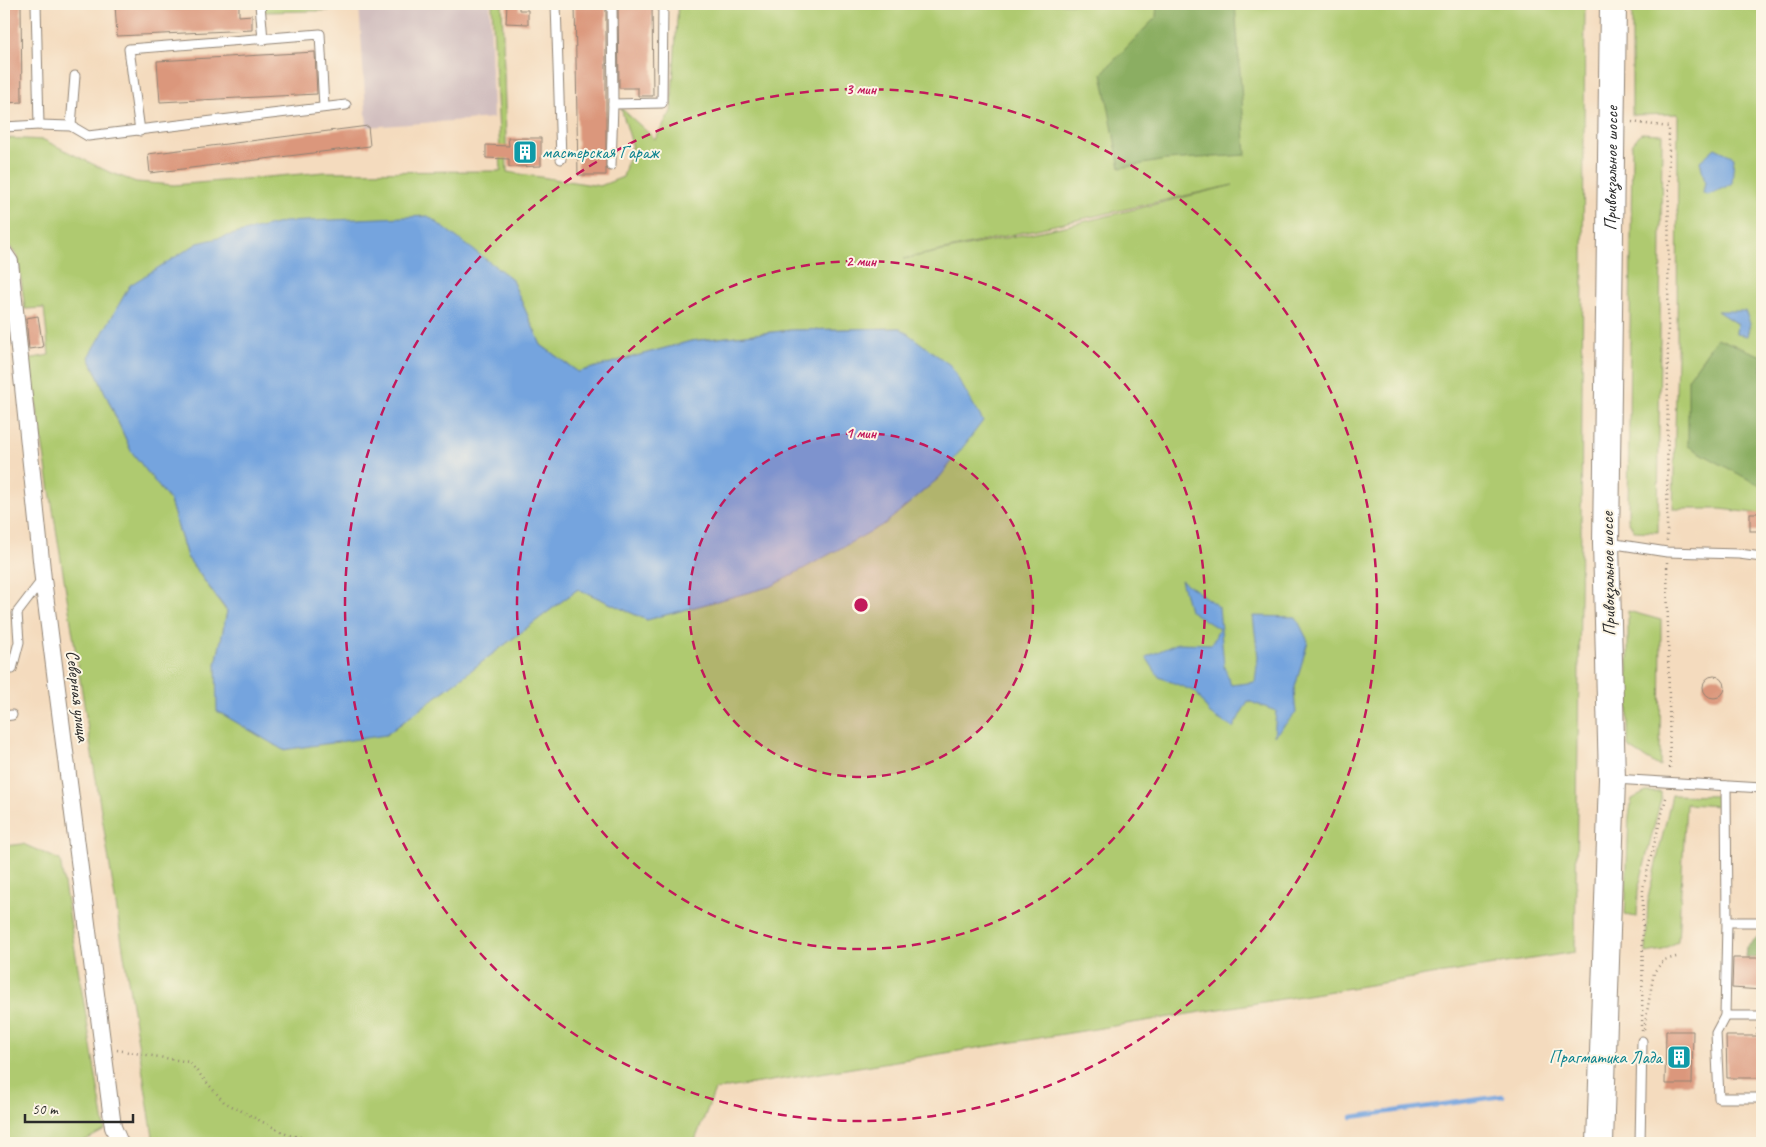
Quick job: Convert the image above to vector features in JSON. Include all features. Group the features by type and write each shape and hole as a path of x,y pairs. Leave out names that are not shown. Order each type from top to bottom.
{"main road":[{"name":"Привокзальное шоссе","path":"1600,1143 1612,779 1606,543 1613,120 1613,4"}],"street":[{"name":"Северная улица","path":"4,253 10,262 43,579 113,1127 120,1143"}],"lane":[{"path":"36,4 39,125"},
{"path":"260,4 263,40"},
{"path":"556,4 561,159"},
{"path":"611,166 613,104 612,4"},
{"path":"613,104 662,102 663,4"},
{"path":"140,131 130,49 320,34 324,108"},
{"path":"71,126 75,76"},
{"path":"4,127 71,126 88,136 346,105"},
{"path":"1606,543 1667,552 1739,554 1762,557"},
{"path":"4,669 12,668 19,642 17,613 43,579"},
{"path":"1612,779 1762,788"},
{"path":"1726,786 1727,922 1725,1016 1716,1034 1719,1098 1762,1098"},
{"path":"1727,922 1762,922"},
{"path":"1725,1016 1762,1016"},
{"path":"1640,1143 1642,1041"}],"path":[{"path":"1613,120 1669,127 1667,552 1670,782 1643,888 1642,1041"},
{"path":"1642,1041 1654,972 1664,960 1680,956"},
{"path":"103,1048 190,1062 224,1102 288,1135 335,1143"}],"shaded area":[{"path":"359,4 490,4 493,118 367,127"}],"green space":[{"path":"261,4 359,4 360,10 262,12"},
{"path":"492,4 502,4 507,172 600,186 623,177 632,144 621,108 655,139 671,112 678,4 1585,4 1581,531 1575,952 715,1090 694,1143 154,1143 29,359 49,355 44,308 25,309 18,257 4,239 4,138 44,140 109,172 136,182 174,185 325,172 501,171","holes":["1233,185 1070,225 914,257","511,278 541,345 578,372 691,341 791,330 900,328 940,477 886,523 772,586 647,620 578,589 386,735 216,664 227,612 187,557 170,501 131,451 89,357"]},
{"path":"1157,4 1235,4 1246,155 1166,160 1120,168 1102,73 1156,17"},
{"path":"1632,4 1762,4 1762,514 1721,509 1673,509 1677,354 1678,114 1632,115","holes":["1718,311 1750,323 1736,334 1737,324"]},
{"path":"1641,133 1662,134 1658,532 1634,531 1628,520 1632,144"},
{"path":"1717,338 1762,356 1762,487 1688,446 1688,379"},
{"path":"1628,611 1661,620 1660,767 1628,747"},
{"path":"1646,792 1661,792 1661,799 1638,890 1637,917 1625,915 1629,816 1632,799"},
{"path":"1672,795 1720,796 1720,806 1686,804 1678,941 1663,950 1646,953 1648,898"},
{"path":"23,844 60,860 105,1130 80,1143 4,1143 4,846"},
{"path":"1762,932 1762,957 1745,957 1746,948"}],"water":[{"path":"1715,148 1734,157 1732,184 1708,195 1703,193 1705,182 1700,161"},
{"path":"428,216 511,278 541,345 578,372 691,341 791,330 900,328 950,365 983,421 940,477 886,523 772,586 647,620 578,589 386,735 283,750 217,711 216,664 227,611 187,557 170,501 131,451 89,357 130,285 198,243 284,222"},
{"path":"1717,311 1745,311 1750,323 1747,336 1736,334 1737,324"},
{"path":"1181,580 1219,607 1224,666 1231,685 1255,682 1258,657 1253,616 1296,617 1308,641 1294,691 1296,713 1274,736 1276,711 1248,701 1233,728 1210,714 1196,692 1159,677 1146,657 1178,643 1212,644 1219,629 1189,610"}],"building":[{"path":"4,4 21,4 22,102 4,103"},
{"path":"115,4 239,4 239,16 252,15 252,30 117,36"},
{"path":"507,4 519,4 519,10 528,10 528,24 506,23"},
{"path":"575,4 606,4 606,175 578,175"},
{"path":"618,4 652,4 653,96 638,96 638,88 619,88"},
{"path":"315,52 317,94 160,102 157,61"},
{"path":"368,126 370,146 150,173 148,154"},
{"name":"мастерская Гараж","path":"508,138 541,138 541,166 509,167 509,159 486,158 486,145 509,146"},
{"path":"38,316 43,347 29,349 26,318"},
{"path":"1750,513 1761,513 1761,531 1750,531"},
{"path":"1714,676 1722,679 1725,687 1722,695 1714,698 1706,695 1703,687 1706,679"},
{"path":"1733,958 1762,958 1762,990 1732,988"},
{"name":"Прагматика Лада","path":"1666,1031 1693,1031 1692,1084 1665,1084"},
{"path":"1726,1036 1762,1036 1762,1078 1727,1078"}],"waterway":[{"path":"1352,1117 1503,1096"}],"place":[{"name":"мастерская Гараж","path":"525,152"},
{"name":"Прагматика Лада","path":"1679,1057"}]}
